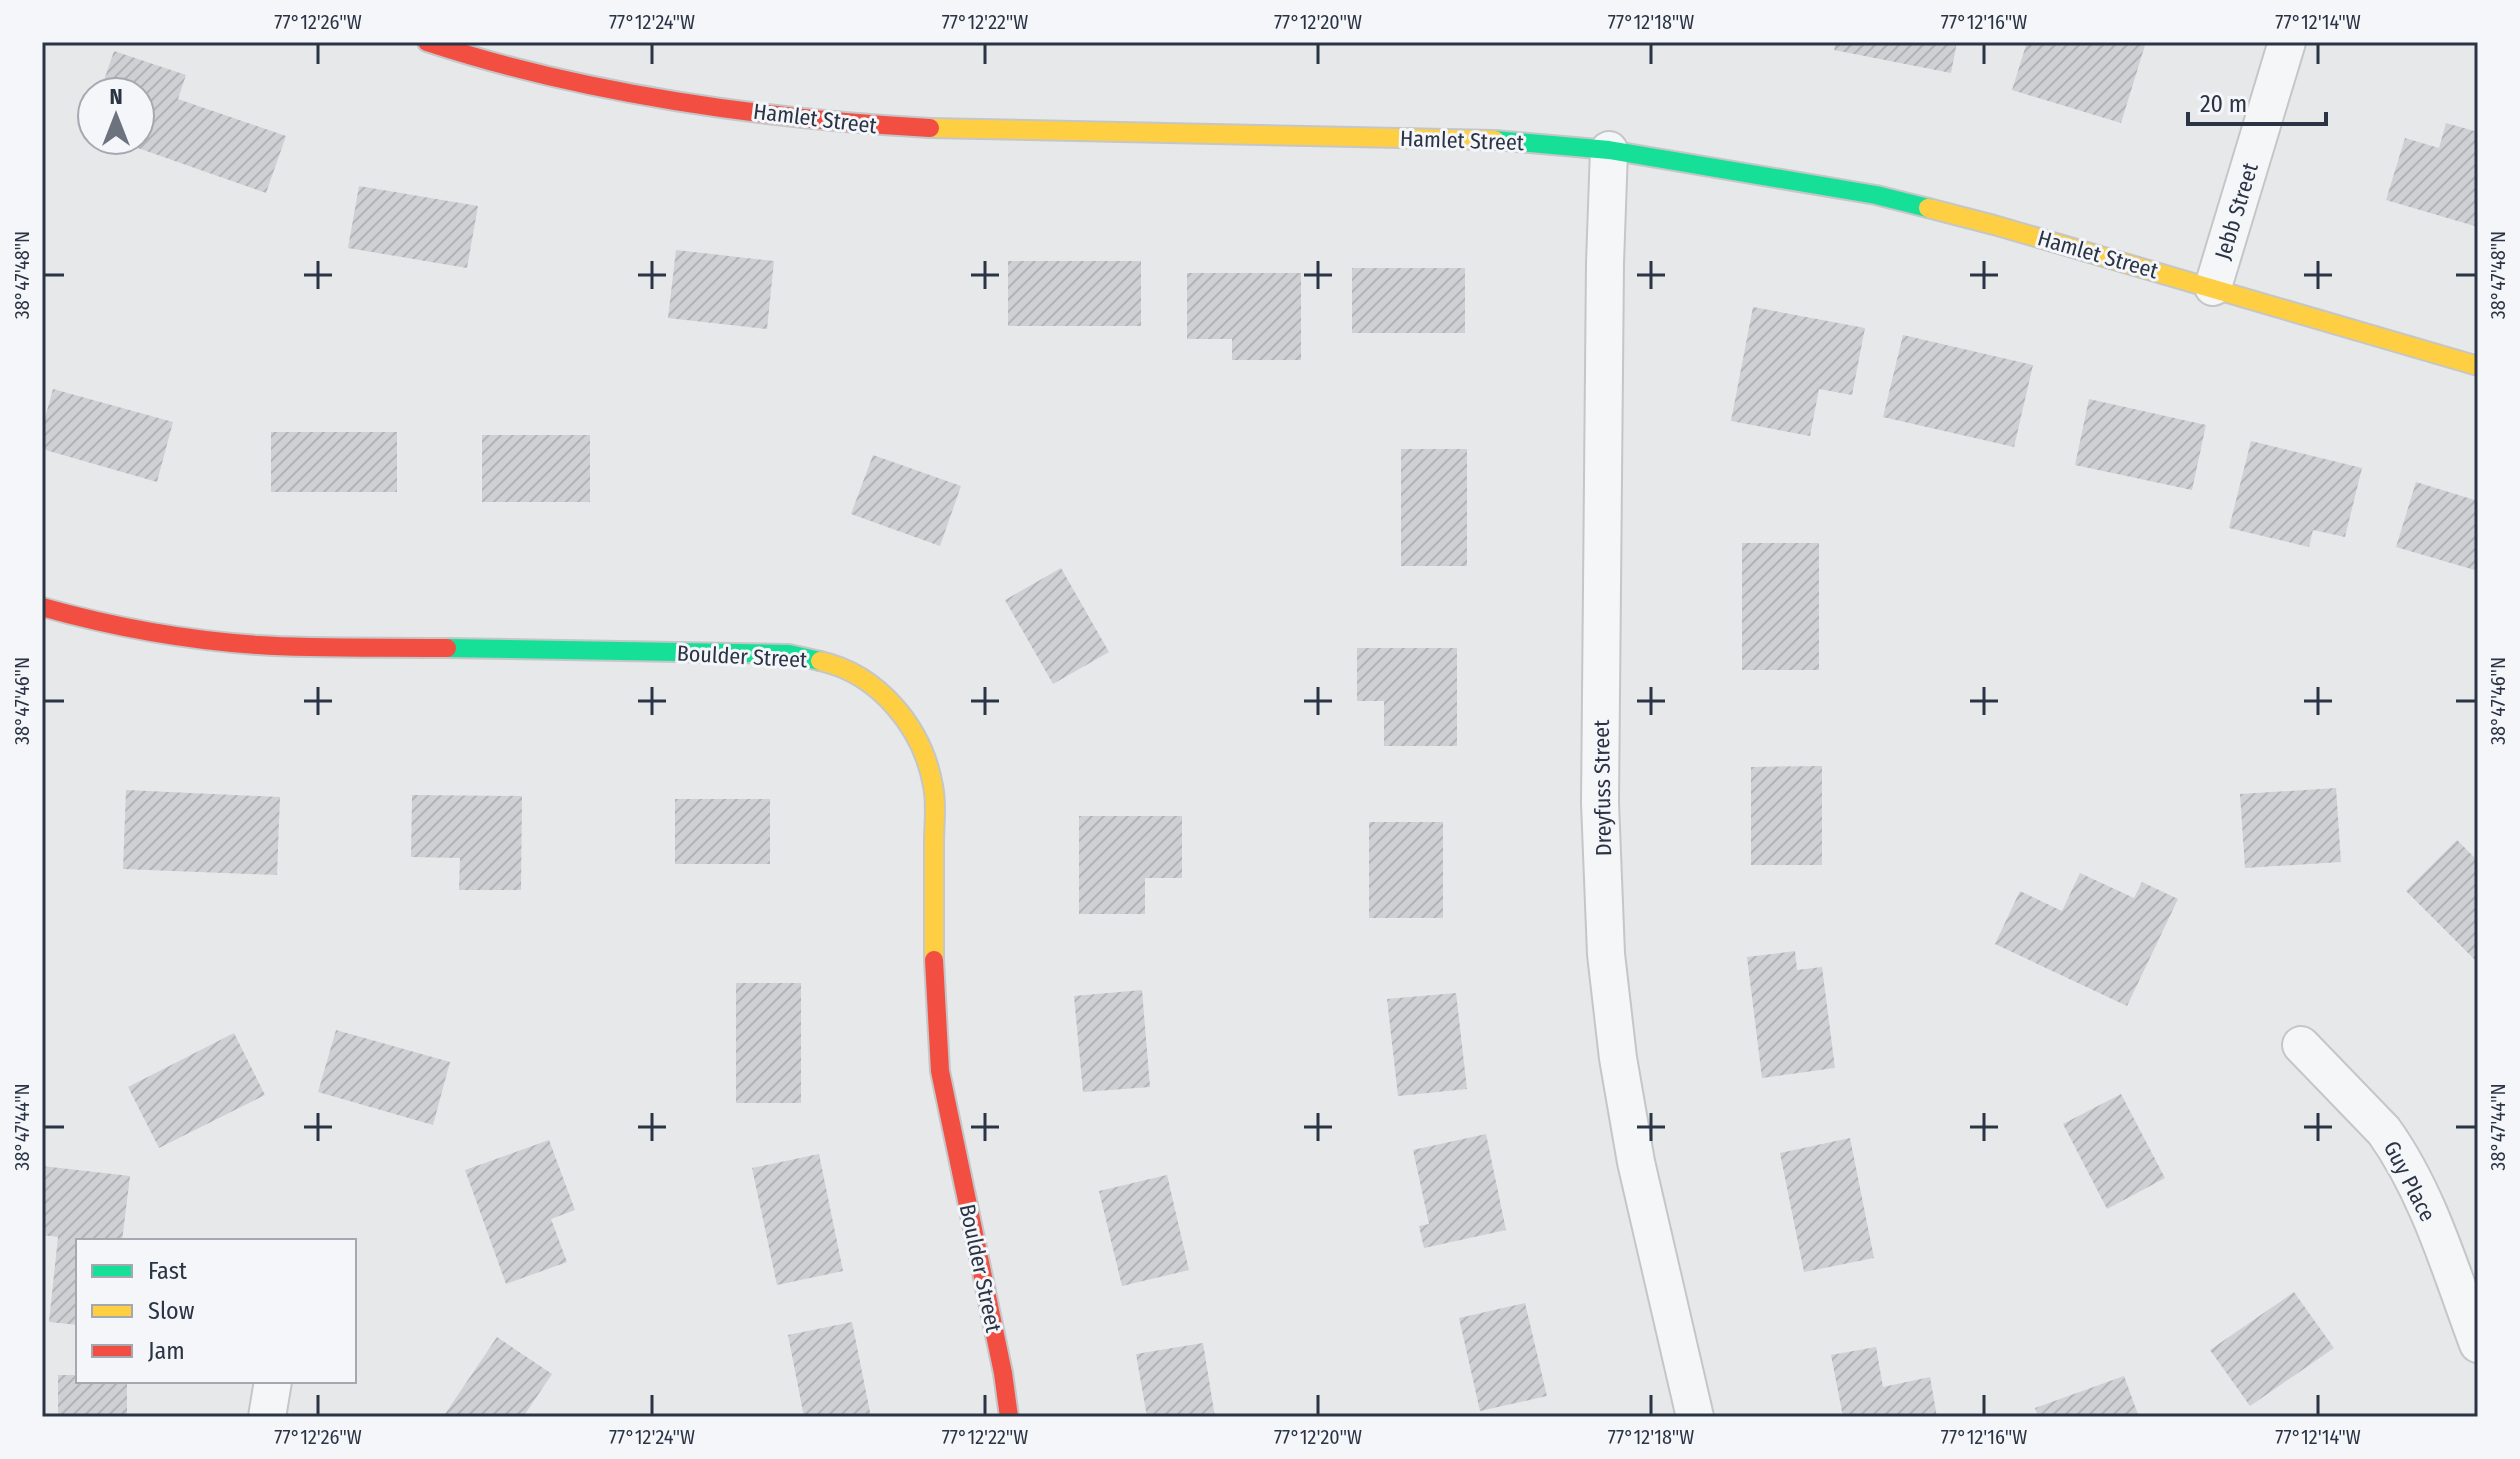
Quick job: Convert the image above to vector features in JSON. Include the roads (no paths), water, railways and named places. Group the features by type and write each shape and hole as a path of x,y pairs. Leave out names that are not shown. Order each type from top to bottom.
{"street":[{"name":"Hamlet Street","path":"427,42 480,61 553,77 675,100 840,123 929,128 1523,141 1609,150 1876,195 2213,287 2478,366"},
{"name":"Jebb Street","path":"2213,287 2287,42"},
{"name":"Dreyfuss Street","path":"1609,150 1605,263 1600,803 1606,954 1618,1058 1636,1162 1695,1417"},
{"name":"Boulder Street","path":"42,607 92,621 171,636 259,645 789,654 834,664 869,682 898,709 924,750 934,789 934,993 940,1071 1000,1358 1009,1417"},
{"name":"Guy Place","path":"2301,1045 2395,1146 2422,1198 2478,1344"},
{"path":"267,1417 273,1383"}]}
